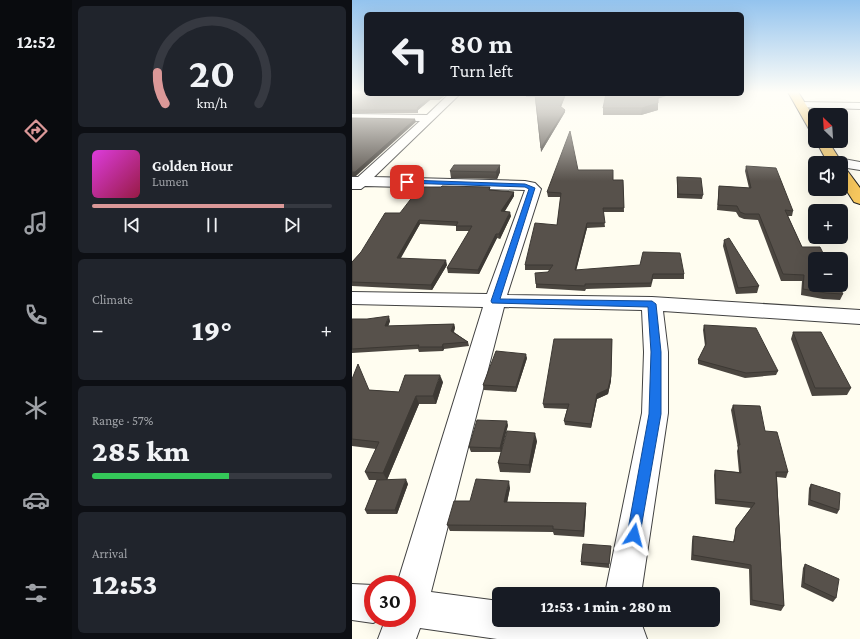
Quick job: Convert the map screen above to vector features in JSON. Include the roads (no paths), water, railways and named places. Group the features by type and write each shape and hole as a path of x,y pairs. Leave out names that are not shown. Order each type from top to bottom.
{"highway":[{"path":"848,182 860,199"}],"street":[{"path":"355,184 426,122"},
{"path":"848,166 860,166"},
{"path":"355,184 525,186 532,188 495,301 416,578"},
{"path":"352,298 652,304 860,317"},
{"path":"625,587 655,414 656,352 652,304"},
{"path":"352,602 364,603"},
{"path":"416,618 621,632"}]}
